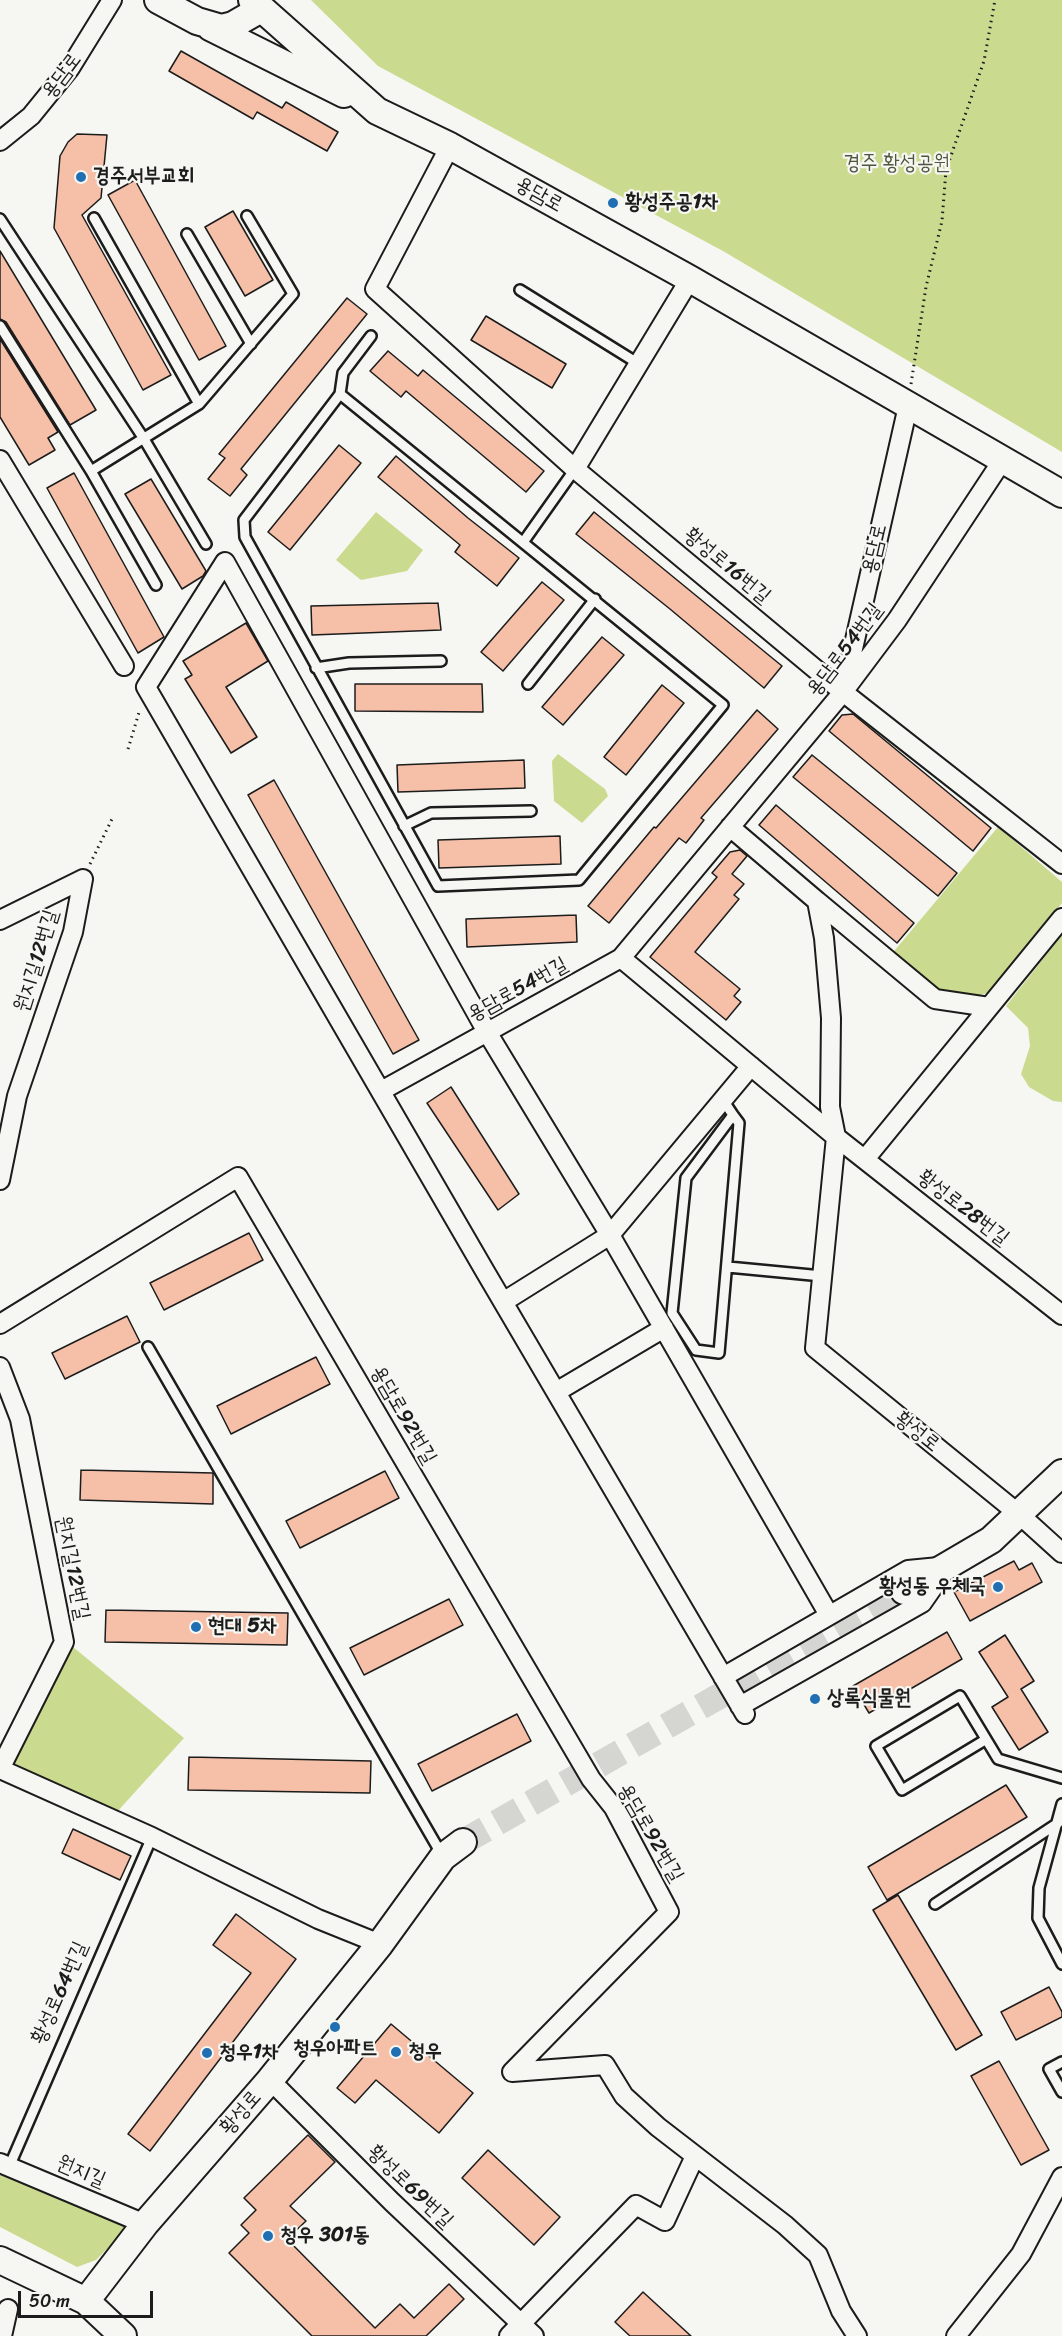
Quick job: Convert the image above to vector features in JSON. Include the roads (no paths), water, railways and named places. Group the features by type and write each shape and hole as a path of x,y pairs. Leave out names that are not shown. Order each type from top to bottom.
{"main road":[{"path":"158,0 377,111"},
{"name":"용담로","path":"210,27 221,28 233,25 257,4 377,111 450,146 690,279 1062,494"},
{"path":"904,1590 991,1540 1062,1473"},
{"name":"황성로","path":"86,2301 145,2224 270,2080 453,1850"},
{"path":"0,2260 86,2301 123,2336"}],"street":[{"name":"용담로","path":"0,141 31,116 70,68 112,0"},
{"name":"황성로16번길","path":"450,146 375,289 575,469 843,692 1062,864"},
{"path":"575,469 690,279"},
{"name":"용담로","path":"843,692 908,406"},
{"path":"0,460 124,666"},
{"name":"용담로54번길","path":"381,1091 621,958 843,692 897,620 1002,461"},
{"path":"829,1615 610,1235 487,1032 225,562 146,687 502,1302 742,1710 922,1603 947,1566"},
{"path":"730,827 935,999 989,1007"},
{"name":"원지길12번길","path":"0,920 82,879 73,932 17,1096 0,1180"},
{"path":"817,901 824,938 831,1018 830,1107 836,1137 822,1276"},
{"path":"865,1160 1062,918"},
{"name":"황성로28번길","path":"621,958 836,1137 1062,1316"},
{"path":"502,1302 610,1235 728,1107 751,1066"},
{"name":"용담로92번길","path":"0,1324 238,1177 591,1779 614,1808 669,1912 512,2072 605,2065 624,2096 658,2127 785,2225 818,2254 841,2311 857,2336"},
{"name":"황성로","path":"822,1276 815,1348 1020,1515 1062,1553"},
{"path":"555,1392 664,1328"},
{"name":"원지길12번길","path":"0,1367 20,1419 64,1642 0,1769"},
{"path":"723,1677 908,1570 947,1566"},
{"path":"0,1769 152,1837 318,1919 380,1944"},
{"name":"황성로69번길","path":"270,2080 522,2332 636,2205 665,2221 695,2156"},
{"name":"원지길","path":"4,2165 145,2224"},
{"path":"956,2336 1021,2254 1062,2177"},
{"path":"2,2336 8,2309"}],"lane":[{"path":"91,471 199,404 293,294 247,216"},
{"path":"94,218 199,404"},
{"path":"0,219 144,439 206,544"},
{"path":"187,234 251,344"},
{"path":"520,290 639,364"},
{"path":"0,326 91,471 156,585"},
{"path":"340,394 524,541 723,705 579,880 438,886 244,537 244,520 340,394 343,373 371,336"},
{"path":"524,541 575,469"},
{"path":"528,684 595,599"},
{"path":"316,668 349,663 441,661"},
{"path":"404,826 431,813 531,811"},
{"path":"728,1107 739,1123 719,1353 696,1350 672,1313 686,1178 728,1107"},
{"path":"728,1268 822,1276"},
{"path":"148,1347 453,1850"},
{"path":"985,1740 902,1790 876,1746 960,1696 998,1758 1062,1778"},
{"path":"1062,1804 1039,1888 1038,1918 1062,1964"},
{"path":"935,1904 1058,1823"},
{"name":"황성로64번길","path":"4,2165 152,1837"},
{"path":"1062,2061 1049,2069 1062,2092"}],"tunnel":[{"path":"463,1842 904,1591"}],"place":[{"name":"경주서부교회","path":"81,177"},
{"name":"황성주공1차","path":"613,203"},
{"name":"황성동 우체국","path":"998,1587"},
{"name":"현대 5차","path":"196,1627"},
{"name":"상록식물원","path":"815,1699"},
{"name":"청우아파트","path":"335,2027"},
{"name":"청우","path":"396,2052"},
{"name":"청우1차","path":"207,2053"},
{"name":"청우 301동","path":"268,2236"}],"park label":[{"name":"경주 황성공원","path":"897,164"}]}
